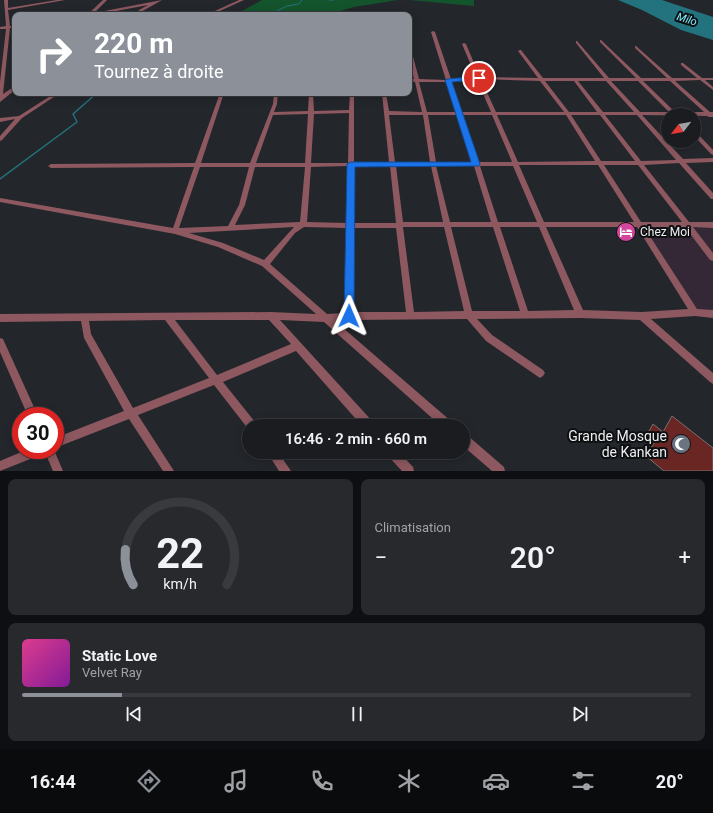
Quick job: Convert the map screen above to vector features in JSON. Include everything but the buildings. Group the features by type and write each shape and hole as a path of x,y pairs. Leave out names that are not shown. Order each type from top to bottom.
{"street":[{"path":"1,97 5,44 8,28 6,0"},
{"path":"6,9 63,0"},
{"path":"92,12 105,0"},
{"path":"139,12 160,0"},
{"path":"215,12 242,0"},
{"path":"105,12 154,3"},
{"path":"0,28 12,27"},
{"path":"433,32 525,314"},
{"path":"601,40 669,108"},
{"path":"577,42 607,79 713,197"},
{"path":"0,45 5,44"},
{"path":"464,44 580,314"},
{"path":"636,47 712,116"},
{"path":"520,51 568,114 695,312"},
{"path":"412,61 425,114 432,164 469,314 489,338 540,373"},
{"path":"683,64 713,89"},
{"path":"412,80 479,78 575,80 713,79"},
{"path":"575,80 713,258"},
{"path":"1,97 12,89"},
{"path":"0,138 20,117 53,96"},
{"path":"175,231 196,165 221,96"},
{"path":"231,227 242,205 252,165 275,104 276,96"},
{"path":"303,224 308,165 311,96"},
{"path":"349,316 352,96"},
{"path":"384,96 410,315"},
{"path":"271,114 352,111"},
{"path":"387,113 661,114"},
{"path":"701,115 712,116"},
{"path":"0,120 20,117"},
{"path":"701,141 713,152"},
{"path":"51,166 601,164 713,160"},
{"path":"0,200 175,231 220,245 265,264 324,318 440,419"},
{"path":"175,231 303,224 350,226 447,224 713,225"},
{"path":"265,264 293,231 303,224"},
{"path":"0,318 271,316 324,318 349,316 469,314 580,314 642,316 695,312 713,314"},
{"path":"271,316 363,419"},
{"path":"642,316 713,379"},
{"path":"84,317 87,335 131,414 169,471"},
{"path":"167,317 247,419"},
{"path":"0,342 29,407"},
{"path":"64,440 216,380 297,346"},
{"path":"470,445 500,471"},
{"path":"0,466 17,459"},
{"path":"53,459 58,471"},
{"path":"277,459 286,471"},
{"path":"398,459 409,471"}],"shaded area":[{"path":"640,225 713,225 713,319 696,312"}],"green space":[{"path":"262,0 398,0 354,7 336,12 240,12"},
{"path":"409,0 474,0 474,6"}],"water":[{"name":"Milo","path":"618,0 662,0 713,17 713,40 681,30 642,10"}],"waterway":[{"path":"275,12 287,6 299,4 302,0"},
{"path":"329,0 334,0"},
{"path":"0,179 77,122 73,114 94,96"}],"place":[{"name":"Chez Moi","path":"626,232"},
{"name":"Grande Mosque de Kankan","path":"681,444"}],"route":[{"path":"349,316 351,164 476,164 448,80 479,78"}]}
